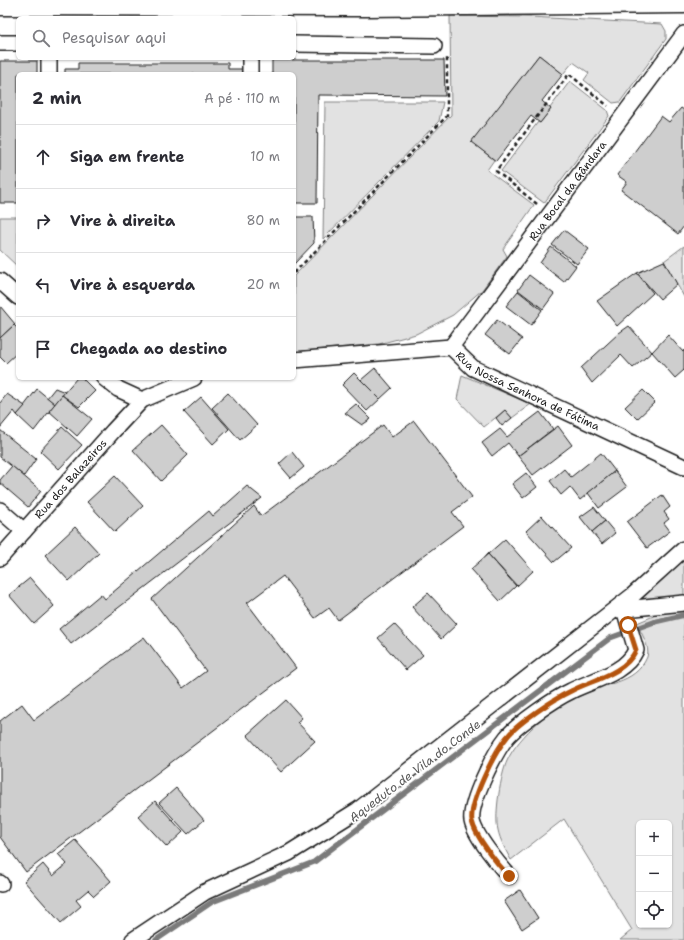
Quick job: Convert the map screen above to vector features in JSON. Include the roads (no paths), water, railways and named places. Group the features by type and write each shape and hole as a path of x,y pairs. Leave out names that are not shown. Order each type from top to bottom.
{"main road":[{"path":"0,4 157,11 365,5 684,2"}],"street":[{"name":"Rua Bocal da Gândara","path":"451,347 684,34"},
{"path":"0,43 16,43"},
{"path":"296,44 434,46"},
{"path":"49,60 49,72"},
{"path":"250,60 250,72"},
{"path":"0,281 16,295"},
{"name":"Rua Nossa Senhora de Fátima","path":"296,360 451,347 473,368 684,467"},
{"path":"107,380 118,389 142,400 189,380"},
{"name":"Rua dos Balazeiros","path":"0,558 142,400"},
{"path":"0,510 24,531"},
{"path":"133,940 205,892 289,853 358,810 619,609 684,549"},
{"path":"619,609 684,603"},
{"path":"509,876 495,860 472,821 475,800 484,779 507,737 529,719 570,691 629,662 636,650 619,609"}],"waterway":[{"name":"Aqueduto de Vila do Conde","path":"156,940 212,902 314,862 610,638 654,622 684,615"}]}
